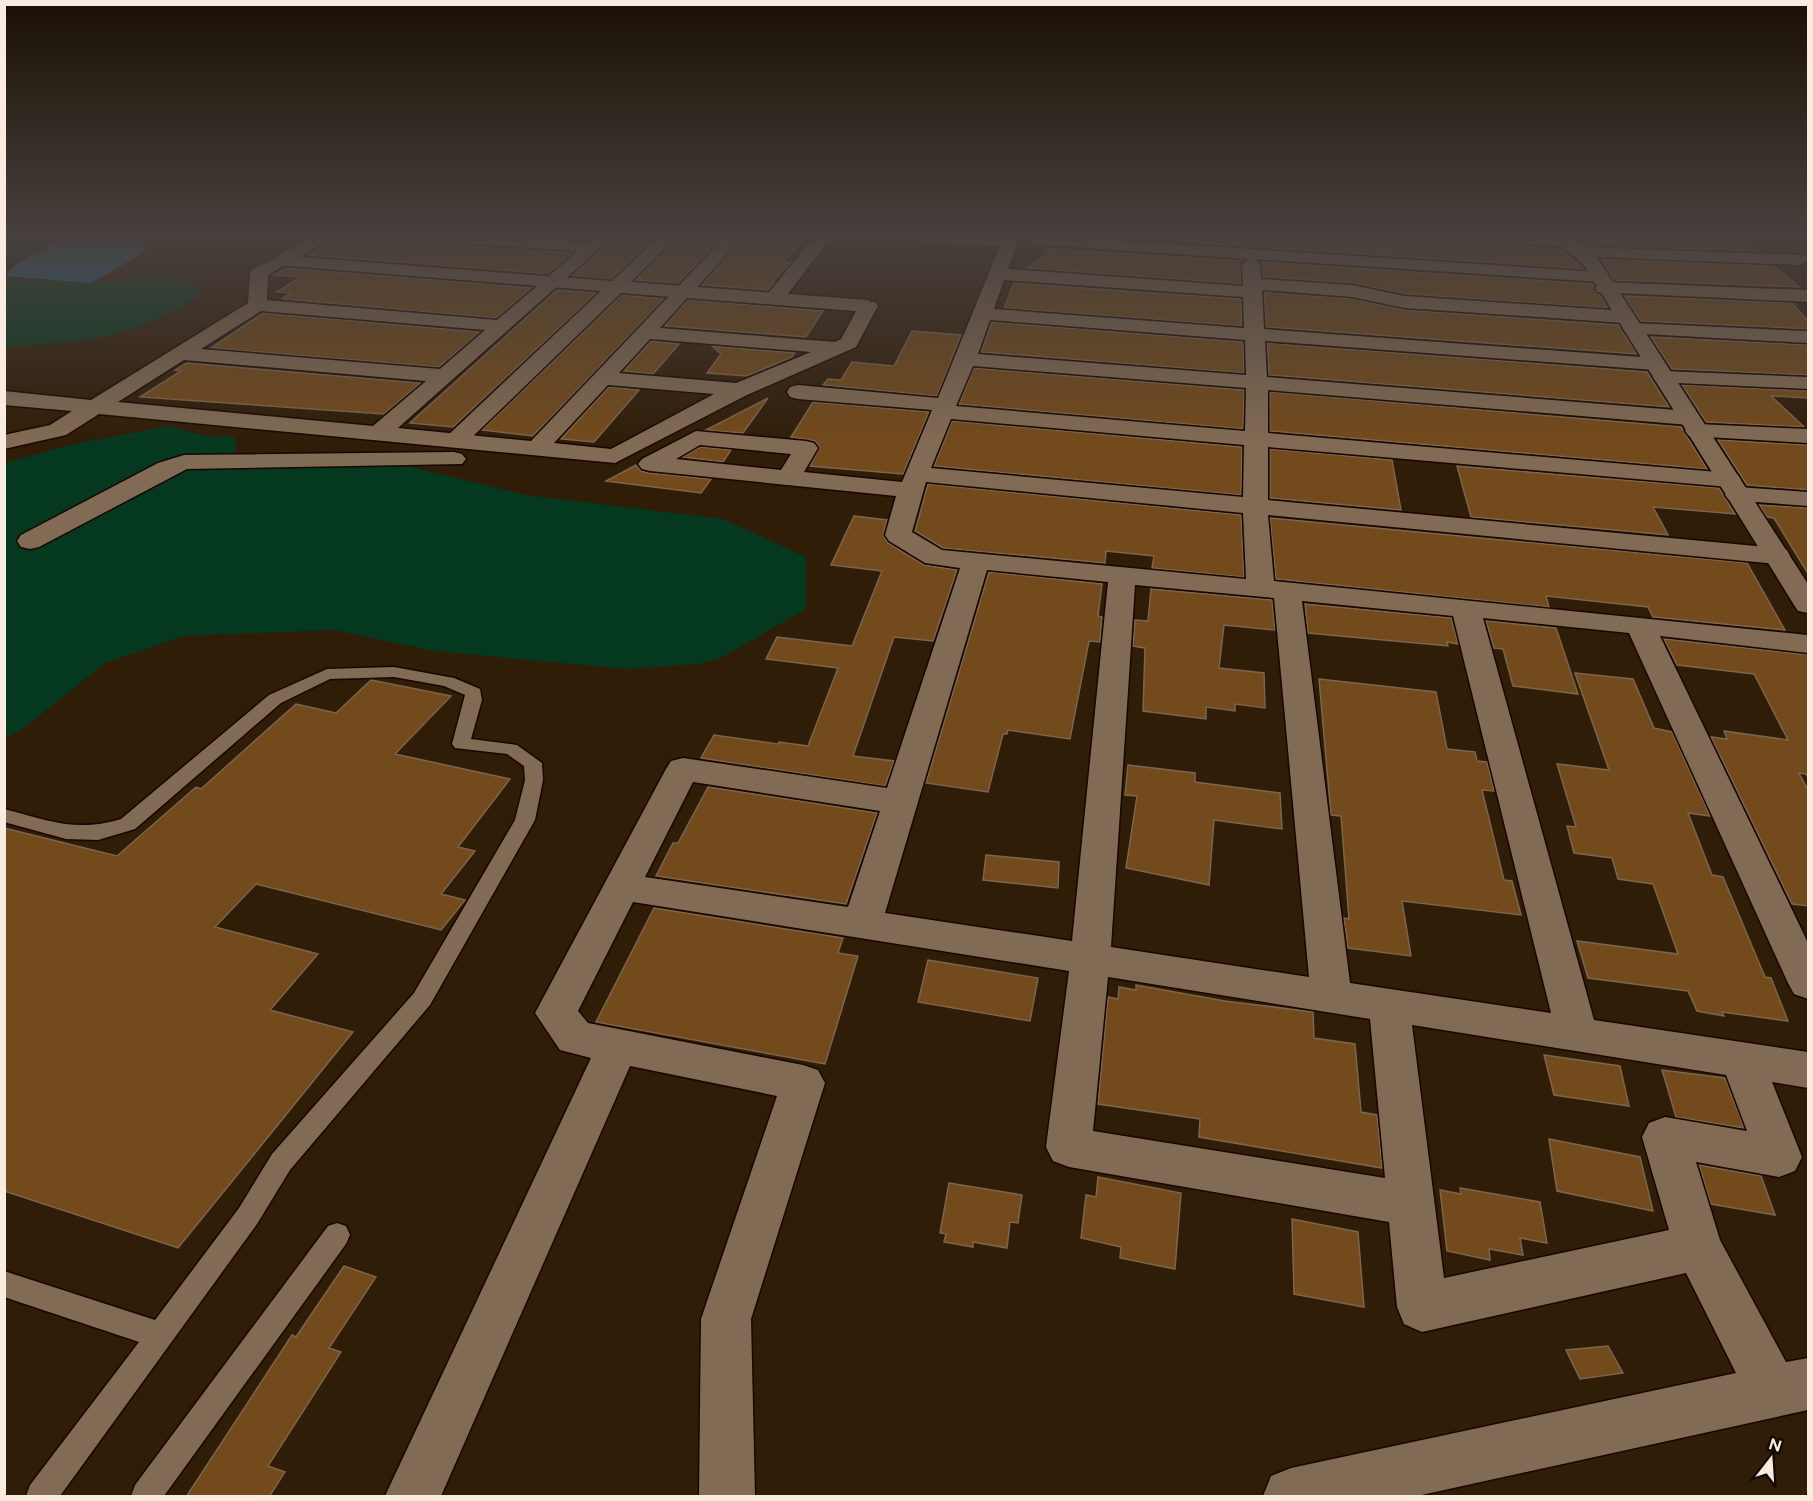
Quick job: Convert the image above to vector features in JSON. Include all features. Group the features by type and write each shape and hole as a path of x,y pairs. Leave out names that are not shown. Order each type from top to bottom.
{"street":[{"path":"380,432 529,303"},
{"path":"454,441 598,303"},
{"path":"536,449 673,303"},
{"path":"30,541 167,468 184,462 483,459 602,466 615,456 739,390 849,343 868,306 828,303"},
{"path":"986,303 914,482 898,535 935,557 1809,644"},
{"path":"1253,303 1257,383 1255,508 1274,590 1331,996"},
{"path":"1416,303 1809,337"},
{"path":"1616,303 1809,605"},
{"path":"4,442 58,430 257,305 502,326"},
{"path":"982,314 1254,334 1809,383"},
{"path":"645,333 838,348"},
{"path":"179,353 444,376"},
{"path":"965,359 1257,383 1809,436"},
{"path":"603,378 739,390"},
{"path":"798,392 1257,441 1734,487 1809,499"},
{"path":"4,398 615,456"},
{"path":"788,478 806,448 696,438 650,464 788,478 914,482 1255,508 1777,556"},
{"path":"862,924 976,560"},
{"path":"1122,575 1090,960 1069,1147 1410,1204"},
{"path":"1466,609 1576,1034"},
{"path":"1640,626 1809,983"},
{"path":"727,1497 726,1318 804,1083 575,1038 556,1013 683,769 900,802"},
{"path":"623,887 1809,1070"},
{"path":"1389,1005 1422,1306 1698,1247"},
{"path":"413,1497 618,1046"},
{"path":"1291,1497 1791,1387 1698,1247 1665,1137 1779,1157 1742,1060"}],"lane":[{"path":"4,815 66,832 98,833 128,824 275,699 327,675 394,672 448,682 474,693 473,709 463,729 461,744 511,749 533,763 534,780 525,820 422,999 281,1162 248,1216 41,1497"},
{"path":"146,1497 337,1235"},
{"path":"4,1284 161,1336"}],"green space":[{"path":"4,303 187,303 153,321 107,336 59,343 5,346"},
{"path":"168,426 207,436 235,437 236,453 363,455 525,495 723,519 806,557 806,609 721,658 698,664 627,669 434,651 334,630 183,636 105,663 24,728 5,738 5,463 74,444"}],"building":[{"path":"328,303 513,303 496,318"},
{"path":"543,303 585,303 453,427 410,423"},
{"path":"614,303 660,303 533,436 482,430"},
{"path":"685,303 725,303 823,311 806,337 665,326"},
{"path":"1006,303 1241,303 1242,326 1004,308"},
{"path":"1265,303 1371,303 1405,310 1618,325 1637,354 1266,327"},
{"path":"1536,303 1605,303 1608,308"},
{"path":"1629,303 1792,303 1809,322 1809,329 1641,321"},
{"path":"263,313 480,332 439,367 211,348"},
{"path":"992,322 1243,342 1244,373 981,352"},
{"path":"912,331 961,335 937,396 823,385 828,379 841,380 852,362 894,366"},
{"path":"1651,337 1809,345 1809,375 1672,369"},
{"path":"651,341 679,344 653,374 624,371"},
{"path":"1267,343 1647,372 1669,407 1269,375"},
{"path":"712,346 795,353 792,357 747,376 707,373 721,354"},
{"path":"187,363 420,383 384,414 140,397 181,371 175,370"},
{"path":"974,368 1244,390 1243,429 959,404"},
{"path":"1682,385 1809,391 1809,398 1771,396 1804,427 1706,422"},
{"path":"609,387 639,390 594,442 561,439"},
{"path":"1270,392 1681,427 1707,469 1270,431"},
{"path":"768,398 743,433 706,430"},
{"path":"813,402 929,412 903,474 810,466 820,447 815,441 791,437"},
{"path":"952,421 1242,447 1241,495 934,466"},
{"path":"1718,440 1809,445 1809,490 1747,485"},
{"path":"700,447 731,450 723,462 683,457"},
{"path":"1270,449 1392,460 1401,510 1270,498"},
{"path":"636,465 641,471 649,473 711,479 701,493 606,481"},
{"path":"1457,466 1719,488 1735,514 1653,507 1668,535 1471,517"},
{"path":"928,484 1241,515 1244,577 1152,568 1154,556 1106,551 1105,563 943,548 915,531"},
{"path":"1759,505 1809,508 1809,575 1774,518 1767,517"},
{"path":"854,516 887,520 883,534 888,543 924,565 957,570 933,641 894,637 853,756 894,761 885,786 701,758 714,735 808,746 838,668 766,659 777,637 852,646 882,571 831,565"},
{"path":"1270,518 1747,563 1785,630 1653,617 1648,607 1546,596 1549,607 1276,579"},
{"path":"989,572 1102,584 1098,616 1102,617 1100,642 1089,641 1070,739 1008,730 1007,734 1003,734 988,792 926,783"},
{"path":"1151,589 1272,600 1275,630 1224,625 1219,668 1264,673 1265,708 1235,704 1235,711 1206,707 1206,719 1143,711 1145,648 1133,646 1135,620 1148,621"},
{"path":"1305,604 1451,618 1458,644 1447,642 1448,646 1308,633"},
{"path":"1486,621 1556,628 1578,694 1513,686 1503,649 1494,648"},
{"path":"1664,639 1809,655 1809,779 1806,774 1799,773 1809,792 1809,906 1792,904 1711,737 1727,739 1724,731 1788,740 1754,674 1677,665"},
{"path":"1575,673 1633,679 1654,728 1672,732 1710,816 1688,813 1712,875 1723,877 1765,977 1771,978 1788,1021 1722,1012 1724,1016 1697,1011 1688,991 1588,978 1577,941 1678,954 1653,884 1618,879 1612,858 1574,853 1567,826 1576,827 1557,764 1609,770"},
{"path":"1319,679 1436,692 1447,749 1475,752 1477,761 1487,762 1494,791 1482,790 1504,880 1512,881 1521,915 1402,901 1411,956 1348,948 1344,918 1349,919 1341,816 1331,815"},
{"path":"371,680 451,696 395,754 510,779 458,847 475,851 441,894 465,900 441,930 256,884 215,927 318,954 270,1010 353,1032 178,1248 4,1191 4,828 117,856 196,787 201,789 296,704 336,713"},
{"path":"1128,765 1195,773 1195,782 1280,793 1282,829 1214,820 1209,885 1126,868 1137,796 1125,795"},
{"path":"708,787 877,813 846,904 656,876 673,843 678,843"},
{"path":"986,855 1059,862 1058,888 983,880"},
{"path":"654,908 843,938 838,953 858,956 825,1064 596,1022"},
{"path":"928,960 1038,978 1030,1021 918,1002"},
{"path":"1136,985 1225,1001 1313,1012 1314,1038 1355,1044 1361,1112 1377,1115 1382,1168 1199,1137 1200,1119 1098,1104 1108,997 1118,999 1119,987 1136,990"},
{"path":"1544,1055 1620,1066 1629,1106 1554,1095"},
{"path":"1662,1070 1725,1078 1744,1128 1676,1117"},
{"path":"1549,1139 1640,1157 1653,1211 1557,1191"},
{"path":"1699,1165 1761,1176 1775,1215 1711,1204"},
{"path":"1098,1177 1181,1193 1175,1269 1120,1258 1121,1247 1081,1238 1086,1195 1096,1197"},
{"path":"949,1183 1022,1195 1018,1223 1010,1222 1007,1248 973,1242 973,1247 944,1242 946,1234 940,1233"},
{"path":"1460,1188 1540,1202 1547,1243 1520,1238 1523,1255 1489,1249 1490,1260 1447,1251 1440,1190 1461,1194"},
{"path":"1292,1219 1358,1232 1364,1307 1294,1294"},
{"path":"344,1266 376,1277 329,1348 341,1352 268,1466 285,1472 269,1497 186,1497 292,1335 296,1337"},
{"path":"1608,1346 1623,1373 1580,1379 1566,1350"}]}
